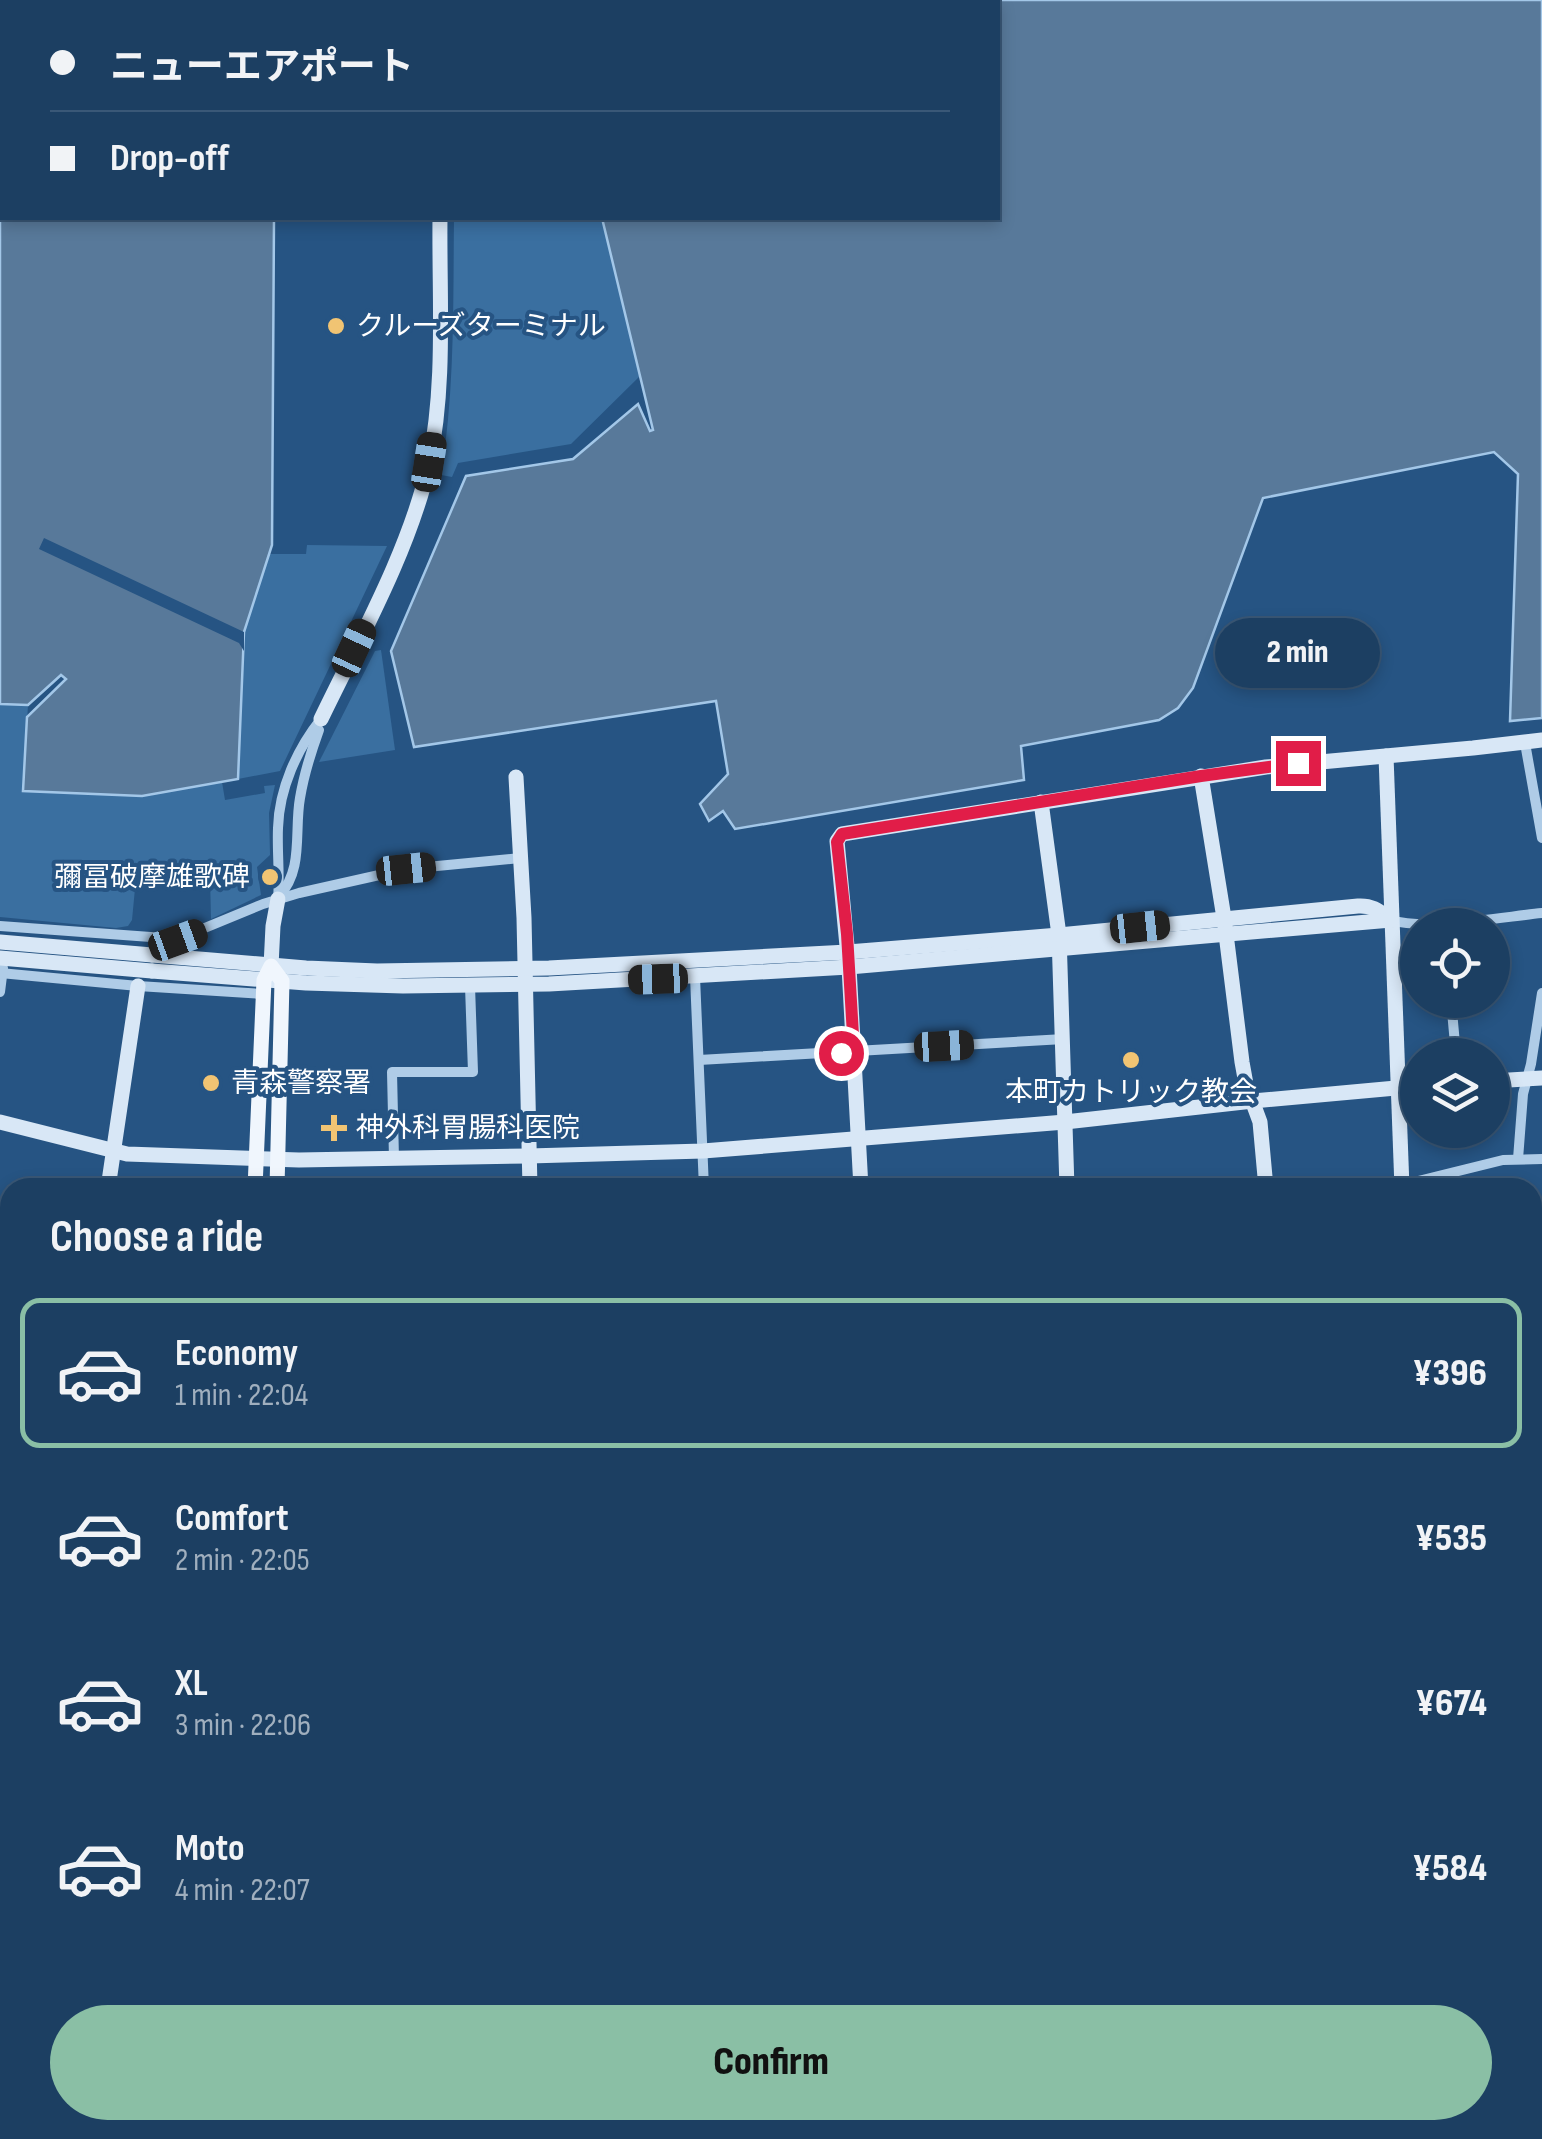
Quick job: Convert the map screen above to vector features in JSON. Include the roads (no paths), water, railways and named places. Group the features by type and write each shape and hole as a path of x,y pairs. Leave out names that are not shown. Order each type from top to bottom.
{"main road":[{"path":"255,1178 266,980"},
{"path":"276,1178 282,981"}],"street":[{"path":"266,980 278,897 282,795 399,554 429,462 439,374 440,220"},
{"path":"278,897 293,874 298,804 321,719"},
{"path":"861,1178 849,959 837,842 842,834 1201,776 1534,742 1542,838"},
{"path":"1386,756 1402,1178"},
{"path":"1201,776 1242,1062 1260,1122 1265,1178"},
{"path":"516,777 530,1178"},
{"path":"1042,802 1059,943 1067,1178"},
{"path":"0,992 4,926 178,940 278,897 406,869 520,858"},
{"path":"1,968 138,986 378,971 694,977 849,959 1225,926 1368,905 1400,922"},
{"path":"1510,916 1542,912"},
{"path":"0,942 266,980 470,986 525,976 677,962 849,959"},
{"path":"1,968 152,963"},
{"path":"694,977 704,1178"},
{"path":"109,1178 138,986"},
{"path":"394,1159 392,1072 473,1072 470,986"},
{"path":"1518,1159 1523,1094 1535,1078 1542,993"},
{"path":"698,1060 1064,1039"},
{"path":"1510,1080 1535,1078"},
{"path":"0,1122 126,1154 277,1160 529,1156 703,1150 1065,1122 1398,1088"},
{"path":"1432,1178 1488,1163 1542,1159"}],"place":[{"name":"クルーズターミナル","path":"336,326"},
{"name":"彌冨破摩雄歌碑","path":"270,877"},
{"name":"本町カトリック教会","path":"1131,1060"},
{"name":"青森警察署","path":"211,1083"},
{"name":"神外科胃腸科医院","path":"334,1128"}]}
